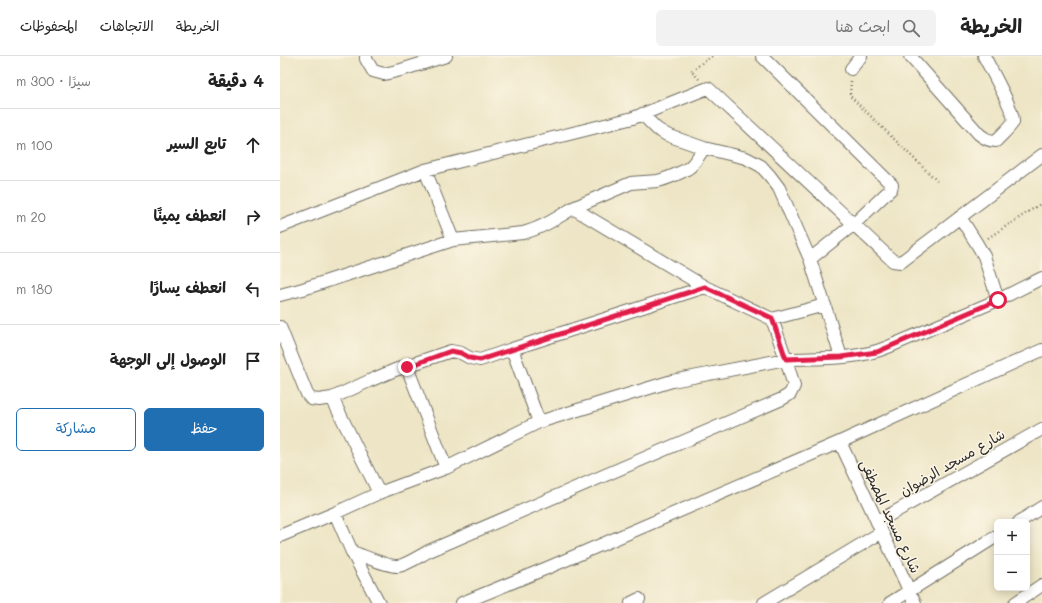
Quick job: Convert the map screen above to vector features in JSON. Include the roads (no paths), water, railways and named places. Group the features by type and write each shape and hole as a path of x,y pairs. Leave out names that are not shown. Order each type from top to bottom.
{"street":[{"path":"366,56 366,59 373,71 384,74 446,56"},
{"path":"762,56 892,185 891,189 854,224 810,259"},
{"path":"851,69 860,56"},
{"path":"910,56 979,134 989,141 996,141 1011,125 1013,116 984,56"},
{"path":"280,227 425,170 608,124 642,114 708,88 893,261 901,262 1042,155"},
{"path":"642,114 657,129 667,136 704,148 746,158 761,166 770,176 779,188 810,259 841,357"},
{"path":"280,295 303,289 453,240 527,232 548,223 573,208 631,183 657,181 689,168 704,148"},
{"path":"425,170 453,240"},
{"path":"573,208 705,287 772,318 825,305"},
{"path":"960,218 978,244 984,256 998,300"},
{"path":"280,536 379,493 446,468 539,422 672,381 786,359 841,357 877,352 998,300 1042,278"},
{"path":"280,327 307,394 311,399 319,400 332,398 369,381 451,351 480,360 705,287"},
{"path":"352,552 390,566 398,566 407,563 429,551 782,399 790,394 794,386 772,318"},
{"path":"512,349 539,422"},
{"path":"462,603 840,442 1042,350"},
{"path":"407,367 446,468"},
{"path":"332,398 379,493"},
{"name":"شارع مسجد الرضوان","path":"764,603 880,527 1042,429"},
{"name":"شارع مسجد المصطفى","path":"840,442 915,603"},
{"path":"1024,519 1042,507"},
{"path":"335,513 352,552 379,603"},
{"path":"890,603 994,538"},
{"path":"1015,603 1042,585"}]}
